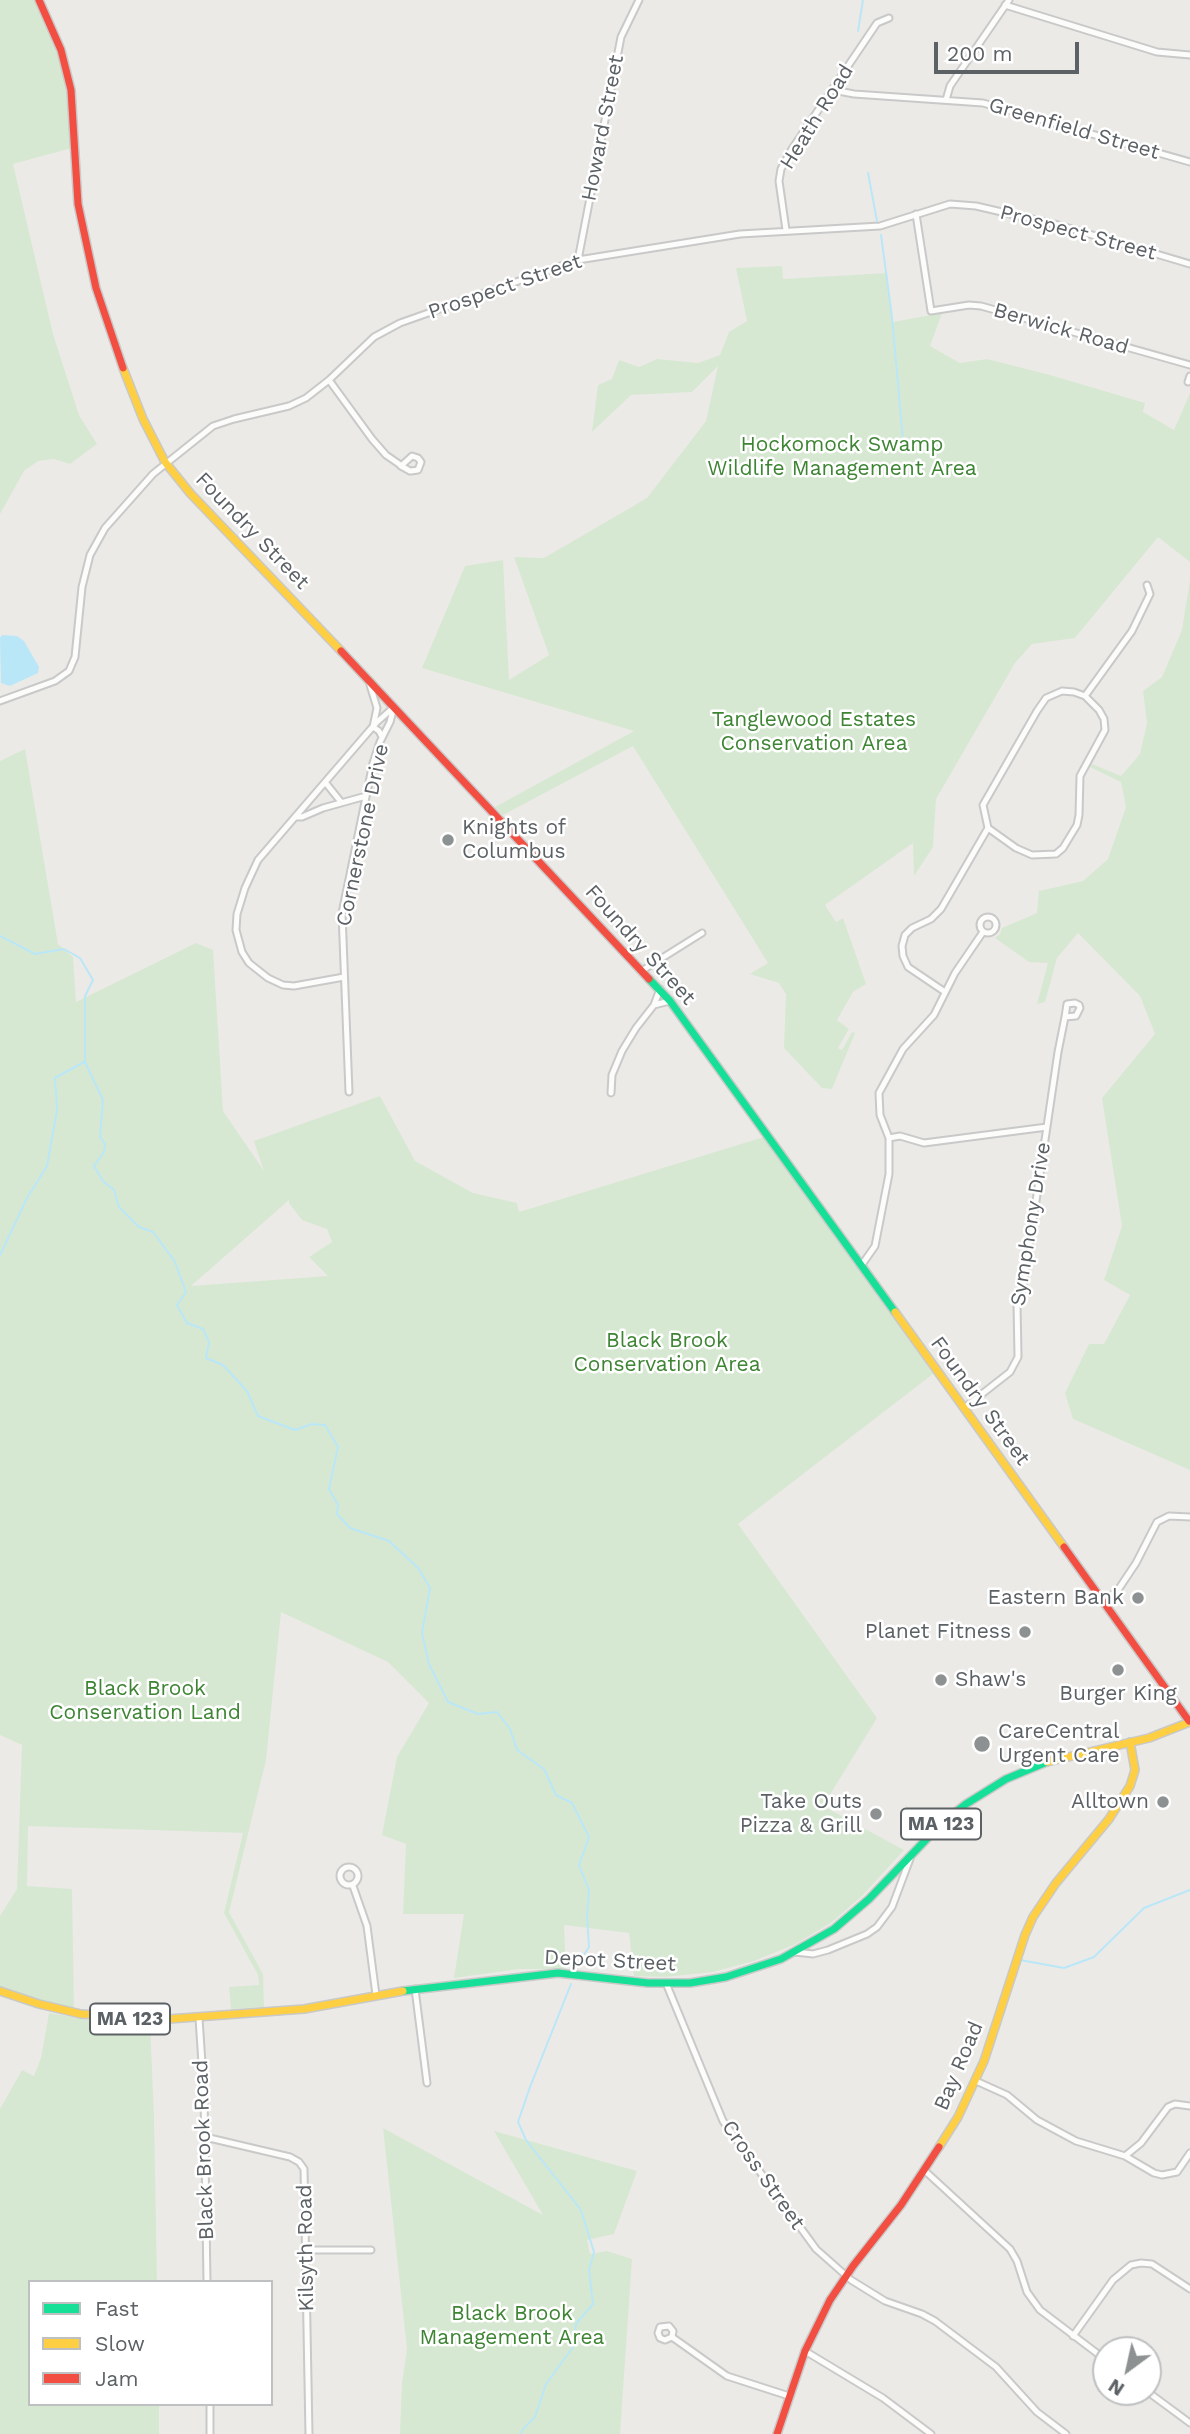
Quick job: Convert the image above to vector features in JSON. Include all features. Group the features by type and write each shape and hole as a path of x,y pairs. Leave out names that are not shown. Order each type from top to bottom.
{"main road":[{"name":"Foundry Street","path":"39,0 61,50 71,90 78,204 96,288 114,347 143,419 165,462 190,493 670,1001 1190,1721"},
{"name":"Depot Street","path":"0,1991 56,2009 89,2016 149,2020 303,2009 415,1989 551,1973 632,1983 690,1983 723,1977 761,1967 824,1936 853,1915 950,1816 1006,1779 1059,1759 1157,1736 1190,1721"},
{"name":"Bay Road","path":"777,2434 804,2351 845,2277 893,2216 924,2170 958,2117 976,2081 1033,1917 1056,1883 1109,1819 1130,1786 1135,1770 1130,1742"}],"street":[{"name":"Howard Street","path":"578,260 621,37 639,0"},
{"path":"946,100 950,86 1007,3 1157,52 1190,55"},
{"name":"Heath Road","path":"786,230 779,181 781,169 877,23 889,18"},
{"name":"Greenfield Street","path":"833,90 1003,108 1190,162"},
{"name":"Prospect Street","path":"0,701 55,681 69,671 75,657 83,578 93,548 110,523 165,462 213,426 293,404 312,394 374,337 388,328 578,260 729,236 786,230 868,228 890,224 943,205 976,206 1062,226 1190,264"},
{"name":"Berwick Road","path":"916,214 931,311 981,306 1190,365"},
{"path":"329,380 379,449 401,466"},
{"path":"1085,696 1132,631 1150,594 1147,585"},
{"path":"368,679 377,704 373,727"},
{"path":"1062,691 1085,696 1099,710 1104,719 1105,730 1080,776 1077,825 1063,848 1056,854 1032,855 1016,848 988,828 983,810 984,801 1046,698 1062,691"},
{"path":"344,977 299,986 283,985 268,978 254,968 239,945 237,914 258,860 373,727 394,707"},
{"name":"Cornerstone Drive","path":"349,1092 342,913 374,758 394,707"},
{"path":"373,727 379,730 382,737"},
{"path":"325,782 341,802"},
{"path":"295,817 366,796"},
{"path":"945,992 908,967 902,946 905,935 912,928 931,919 942,909 988,828"},
{"path":"861,1266 875,1245 889,1174 889,1138 880,1115 878,1093 903,1049 934,1015 944,999 945,992 983,932"},
{"path":"643,970 702,933"},
{"path":"611,1093 612,1075 619,1057 632,1034 654,1006 660,989"},
{"path":"654,1006 670,1001"},
{"name":"Symphony Drive","path":"964,1408 1010,1372 1018,1357 1017,1303 1024,1282 1065,1017"},
{"path":"889,1138 900,1136 916,1142 934,1142 1047,1127"},
{"path":"1103,1604 1118,1590 1136,1563 1157,1521 1169,1516 1190,1517"},
{"path":"795,1952 813,1954 828,1950 877,1927 898,1894 911,1854"},
{"path":"353,1886 367,1926 376,1995"},
{"name":"Cross Street","path":"666,1983 726,2126 807,2238 828,2262 845,2277 890,2304 935,2321 996,2367 1037,2412 1066,2434"},
{"path":"415,1989 427,2083"},
{"name":"Black Brook Road","path":"199,2018 205,2137 207,2280"},
{"path":"976,2081 1007,2095 1037,2120 1082,2144 1125,2156 1154,2173 1170,2175 1177,2172 1190,2153"},
{"path":"1125,2156 1141,2143 1168,2107 1175,2104 1190,2106"},
{"name":"Kilsyth Road","path":"205,2137 290,2157 301,2163 304,2178 309,2434"},
{"path":"924,2170 1004,2243 1017,2261 1030,2297 1040,2310 1092,2350"},
{"path":"306,2250 371,2250"},
{"path":"1073,2336 1113,2280 1130,2265 1144,2263 1157,2266 1190,2289"},
{"path":"672,2337 727,2376 789,2396"},
{"path":"804,2351 883,2398 931,2434"},
{"path":"1162,2402 1190,2423"},
{"path":"210,2406 211,2434"}],"green space":[{"path":"0,0 35,0 51,35 63,72 72,148 13,164 53,334 79,415 97,444 70,464 54,459 38,461 24,471 0,514"},
{"name":"Hockomock Swamp Wildlife Management Area","path":"782,266 783,279 887,273 893,322 942,313 930,346 960,363 987,359 1145,403 1143,412 1174,430 1190,393 1190,562 1158,537 1075,638 1032,644 1015,663 936,799 933,847 914,876 913,843 825,905 836,922 843,918 866,984 853,992 837,1020 849,1029 838,1048 842,1050 852,1032 855,1033 832,1089 822,1088 784,1048 786,994 779,983 750,974 768,963 633,746 503,815 495,807 634,731 422,668 465,566 503,560 509,680 549,655 514,557 544,558 647,498 706,421 718,366 692,392 631,395 592,432 598,385 612,379 619,360 639,367 657,359 698,363 720,355 729,332 747,321 736,268"},
{"path":"1190,580 1190,1470 1073,1419 1065,1393 1089,1344 1104,1344 1130,1295 1104,1280 1122,1226 1102,1098 1155,1034 1140,996 1078,933 1057,958 1045,1002 1037,1004 1048,963 1029,962 995,938 1002,928 1037,913 1039,891 1083,881 1108,859 1126,807 1121,782 1090,767 1092,764 1121,776 1140,754 1147,723 1143,691 1162,677 1182,630"},
{"path":"25,749 58,944 73,957 76,1002 196,943 213,950 223,1111 264,1171 254,1141 380,1096 415,1161 473,1193 517,1203 519,1212 764,1137 933,1374 738,1524 877,1718 823,1806 904,1850 862,1896 832,1922 796,1944 754,1961 713,1972 664,1977 634,1976 629,1933 564,1925 566,1969 519,1969 454,1978 464,1914 403,1914 406,1844 382,1835 397,1757 429,1703 388,1662 281,1612 266,1760 229,1912 263,1974 264,2007 231,2009 229,1987 259,1985 258,1975 224,1913 243,1833 28,1826 27,1886 72,1889 74,2008 55,2005 0,1986 0,1916 17,1889 22,1745 0,1735 0,761","holes":["289,1200 302,1220 327,1229 332,1242 309,1257 328,1276 191,1286"]},
{"path":"49,2013 96,2021 150,2023 157,2280 28,2280 28,2406 159,2406 159,2434 0,2434 0,2109 22,2070 34,2076 41,2058"},
{"name":"Black Brook Management Area","path":"383,2128 543,2215 494,2131 637,2171 614,2234 587,2240 590,2254 607,2251 632,2259 620,2434 400,2434 402,2383 407,2349"}],"water":[{"path":"2,635 17,636 24,641 39,667 38,673 10,686 1,683"}],"waterway":[{"path":"858,31 863,0"},
{"path":"868,173 877,221"},
{"path":"881,235 892,317 903,440"},
{"path":"0,936 35,954 64,949 80,958 93,980 85,996 85,1062 103,1100 100,1137 105,1144 104,1152 94,1166 103,1181 114,1190 119,1207 139,1227 153,1232 175,1262 186,1292 177,1305 187,1323 203,1329 209,1342 206,1358 223,1365 247,1391 258,1416 295,1430 312,1424 325,1425 338,1447 329,1489 338,1505 337,1514 350,1528 389,1541 418,1568 430,1588 422,1633 429,1664 448,1702 478,1714 497,1712 510,1729 517,1750 544,1769 556,1795 572,1803 589,1837 579,1865 589,1890 589,1947 575,1968"},
{"path":"0,1255 27,1198 47,1166 57,1110 55,1078 84,1062"},
{"path":"1020,1960 1064,1968 1094,1957 1144,1908 1190,1890"},
{"path":"521,2434 535,2417 546,2384 573,2347 576,2324 593,2304 589,2270 594,2252 581,2210 526,2140 518,2122 571,1984"}],"traffic: fast":[{"path":"649,979 670,1001 895,1312"},
{"path":"403,1991 558,1973 648,1983 690,1983 726,1977 781,1959 834,1929 869,1899 943,1822 966,1804 1006,1779 1047,1762"}],"traffic: slow":[{"path":"123,368 143,419 165,462 190,493 341,651"},
{"path":"895,1312 1064,1547"},
{"path":"1047,1762 1149,1738 1190,1722"},
{"path":"939,2147 958,2117 984,2061 1033,1917 1056,1883 1109,1819 1130,1786 1135,1770 1130,1742"},
{"path":"0,1991 81,2014 169,2019 304,2009 403,1991"}],"traffic: jam":[{"path":"39,0 61,50 71,90 78,204 96,288 123,368"},
{"path":"341,651 649,979"},
{"path":"1064,1547 1189,1721"},
{"path":"777,2434 805,2351 830,2300 901,2205 939,2147"}],"place":[{"name":"Knights of Columbus","path":"448,840"},
{"name":"Eastern Bank","path":"1138,1598"},
{"name":"Planet Fitness","path":"1025,1632"},
{"name":"Burger King","path":"1118,1670"},
{"name":"Shaw's","path":"941,1680"},
{"name":"CareCentral Urgent Care","path":"982,1744"},
{"name":"Alltown","path":"1163,1802"},
{"name":"Take Outs Pizza & Grill","path":"876,1814"}],"park label":[{"name":"Tanglewood Estates Conservation Area","path":"814,732"},
{"name":"Black Brook Conservation Area","path":"667,1353"},
{"name":"Black Brook Conservation Land","path":"145,1701"}]}
